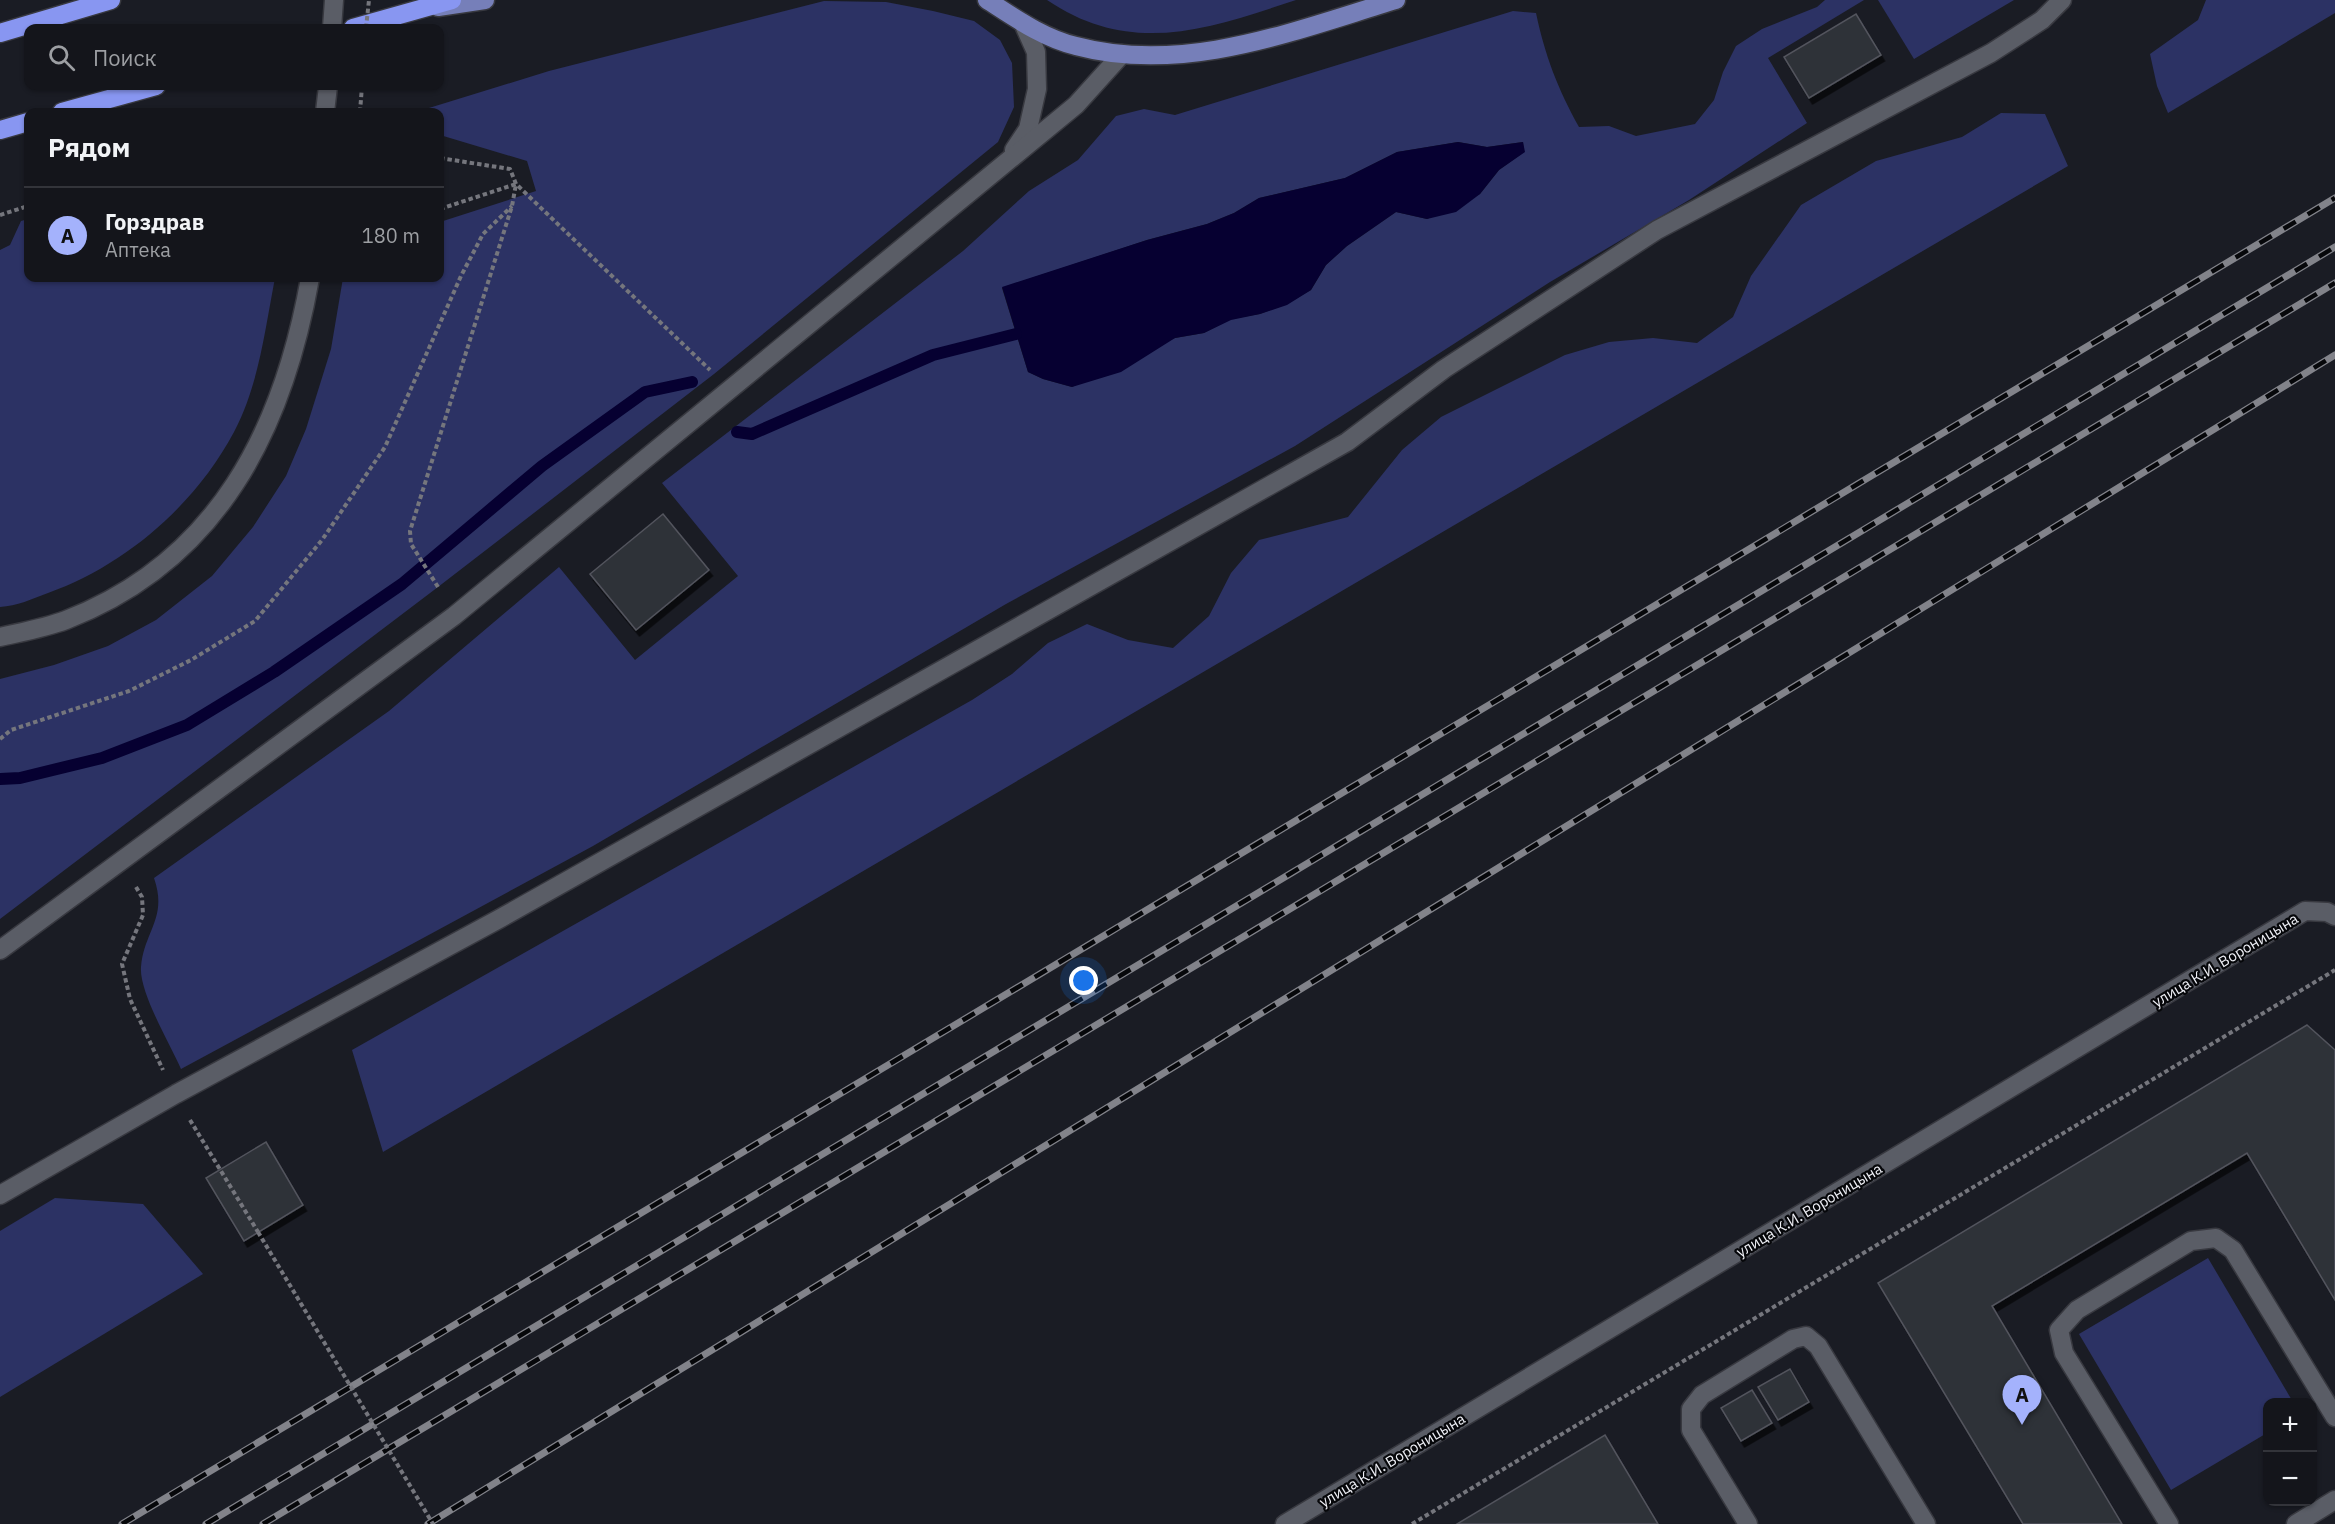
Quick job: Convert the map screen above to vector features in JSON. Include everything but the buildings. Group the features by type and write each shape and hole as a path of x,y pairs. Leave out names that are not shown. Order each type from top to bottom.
{"highway":[{"path":"30,24 111,0"},
{"path":"367,24 452,0"},
{"path":"0,33 24,26"},
{"path":"76,108 142,90"},
{"path":"0,130 24,123"}],"main road":[{"path":"421,9 485,0"},
{"path":"987,0 1047,36 1075,46 1122,54 1207,52 1274,37 1396,0"},
{"path":"1001,0 1023,23"}],"street":[{"path":"332,24 334,0"},
{"path":"0,1195 176,1094 499,919 1347,442 1444,369 1657,230 1991,53 2042,20 2062,0"},
{"path":"1005,164 1028,129 1037,89 1036,52 1023,23"},
{"path":"0,950 454,616 1076,105 1122,54"},
{"path":"326,108 328,90"},
{"path":"0,637 65,620 136,585 174,556 204,526 234,486 255,450 275,407 293,358 309,282"},
{"name":"улица К.И. Вороницына","path":"1285,1524 2305,911 2327,912 2335,916"},
{"path":"2169,1524 2064,1353 2059,1330 2077,1310 2192,1241 2216,1238 2234,1250 2335,1417"},
{"path":"1748,1524 1691,1430 1691,1409 1702,1395 1793,1339 1806,1336 1818,1346 1926,1524"},
{"path":"2296,1524 2335,1500"}],"path":[{"path":"366,24 369,0"},
{"path":"360,108 362,90"},
{"path":"444,159 510,169 516,183 730,389"},
{"path":"438,587 411,544 410,531 512,206 516,183"},
{"path":"444,208 516,183"},
{"path":"0,739 11,730 129,691 191,660 255,621 322,540 385,447 461,276 483,234 512,206"},
{"path":"0,215 24,207"},
{"path":"134,884 142,897 143,915 122,964 130,999 166,1076"},
{"path":"1412,1524 2335,970"},
{"path":"185,1112 433,1524"}],"shaded area":[{"path":"1047,0 1296,0 1201,28 1139,33 1109,28 1078,18"},
{"path":"1825,0 1864,0 1768,58 1807,123 1689,200 1550,282 1295,446 1006,604 593,846 181,1069 150,1004 142,978 143,954 157,914 158,892 154,878 389,711 559,567 635,660 738,576 662,483 963,251 1029,191 1078,160 1116,116 1144,109 1175,115 1513,11 1536,13 1553,72 1579,127 1609,126 1636,136 1695,124 1714,100 1723,72 1736,46 1762,29 1817,7","holes":["1458,142 1487,147 1523,142 1524,152 1499,170 1480,194 1427,219 1396,212 1347,246 1326,265 1311,290 1287,304 1260,314 1231,319 1204,333 1175,338 1072,387 1028,372 1002,288 1147,240 1207,224 1234,213 1259,198 1345,178 1397,152"]},
{"path":"1878,0 2014,0 1914,59"},
{"path":"2206,0 2335,0 2335,13 2168,113 2157,86 2150,54 2198,20"},
{"path":"824,1 886,2 974,21 1000,40 1012,63 1014,107 998,142 714,374 438,587 0,919 0,679 54,665 108,646 156,620 212,576 253,527 286,476 306,429 331,349 342,282 444,282 444,221 536,191 527,161 444,136 444,108 429,108 549,71"},
{"path":"2001,113 2045,114 2068,166 383,1152 352,1050 972,700 1012,674 1048,643 1087,624 1128,640 1173,648 1209,616 1231,573 1259,540 1348,517 1402,450 1441,417 1565,355 1609,342 1653,338 1697,343 1733,317 1751,276 1801,205 1876,161 1962,137"},
{"path":"1458,142 1487,147 1523,142 1525,152 1499,170 1480,194 1456,212 1427,219 1396,212 1347,246 1326,265 1311,290 1287,305 1231,320 1204,333 1175,338 1121,372 1072,387 1028,372 1002,287 1147,240 1207,224 1234,213 1259,198 1345,178 1397,152"},
{"path":"24,220 24,282 274,282 260,356 243,414 218,459 179,508 131,549 77,581 18,604 0,607 0,250 10,245 21,221"},
{"path":"55,1198 143,1204 203,1274 0,1397 0,1231"},
{"path":"2208,1258 2291,1398 2263,1398 2263,1435 2171,1490 2079,1334"}],"waterway":[{"path":"737,432 752,434 933,355 1016,334"},
{"path":"0,779 20,778 102,758 187,725 274,672 402,584 542,466 645,392 692,382"}],"railway":[{"path":"122,1524 2335,198"},
{"path":"206,1524 2335,247"},
{"path":"263,1524 2335,283"},
{"path":"428,1524 2335,355"}],"place":[{"name":"Горздрав","path":"2022,1425"}]}
